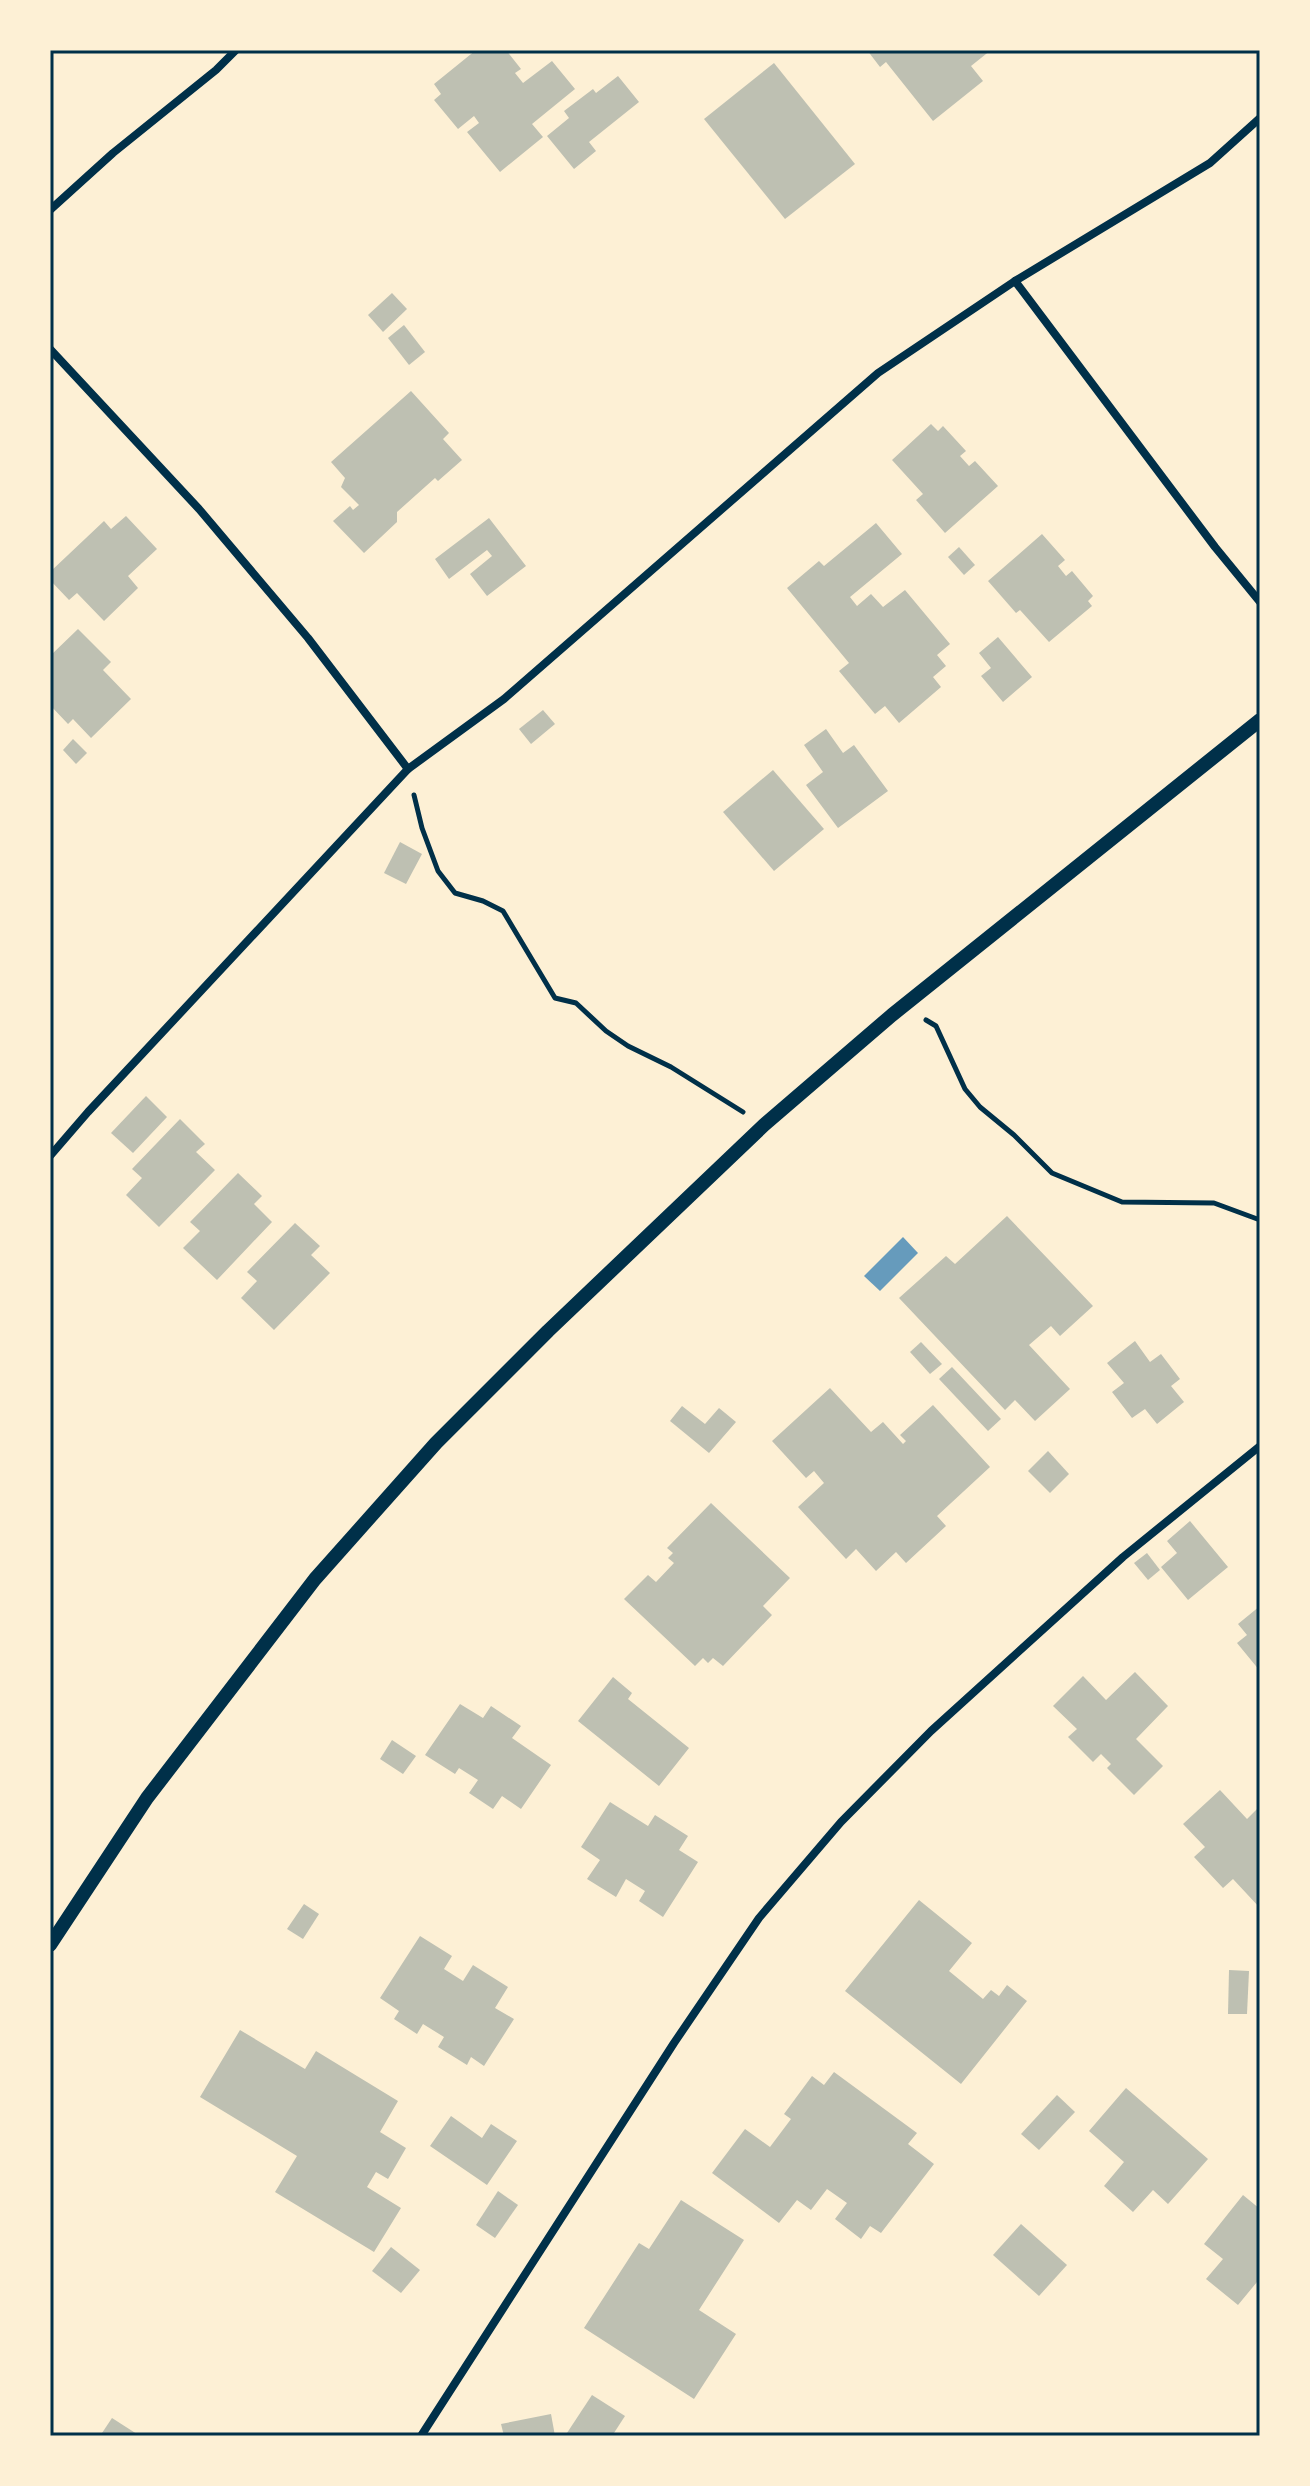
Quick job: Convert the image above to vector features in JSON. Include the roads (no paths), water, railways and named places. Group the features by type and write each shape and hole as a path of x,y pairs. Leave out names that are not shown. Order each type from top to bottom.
{"street":[{"path":"50,210 236,50"},
{"path":"50,1156 408,769 504,699 878,373 1015,281 1198,171 1241,139 1260,118"},
{"path":"1015,281 1215,547 1260,602"},
{"path":"50,349 199,509 308,638 408,769"},
{"path":"50,1945 147,1798 315,1579 436,1443 548,1331 764,1125 892,1015 1260,720"},
{"path":"421,2436 674,2043 769,1905 841,1822 931,1731 1123,1557 1260,1446"}],"water":[{"path":"903,1237 918,1253 880,1291 864,1276"}]}
